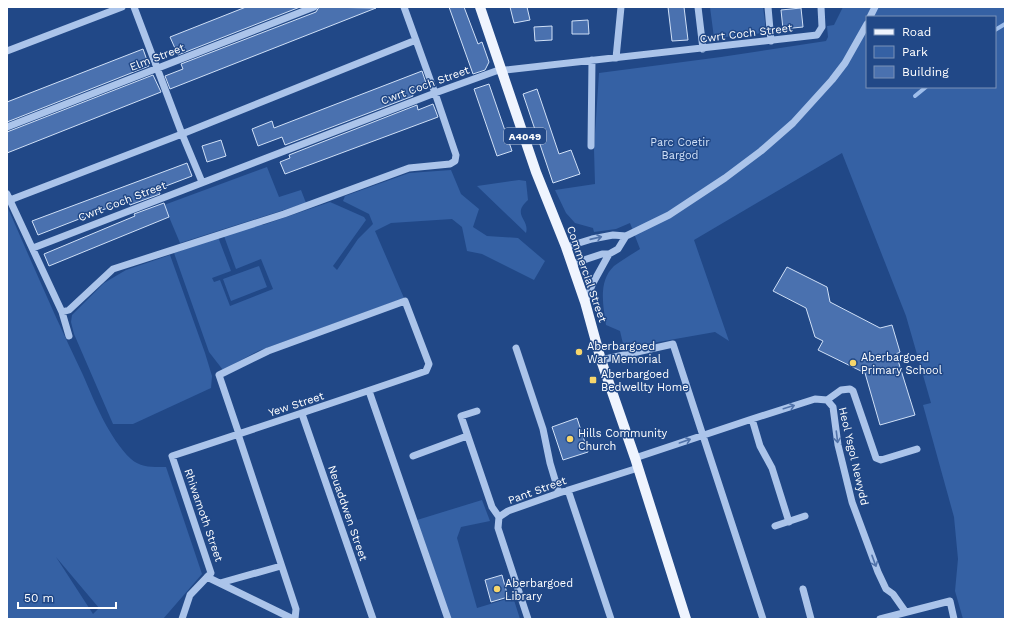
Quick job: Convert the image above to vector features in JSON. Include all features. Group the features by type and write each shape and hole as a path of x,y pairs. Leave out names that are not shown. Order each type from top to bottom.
{"main road":[{"name":"Commercial Street","path":"480,7 503,71 536,172 566,247 585,302 601,360 635,458 686,619"}],"street":[{"path":"7,51 122,7"},
{"path":"134,7 182,134 202,182"},
{"name":"Elm Street","path":"7,128 314,7"},
{"path":"62,312 69,310 113,269 292,211 409,168 450,164 454,161 456,156 404,7"},
{"path":"616,58 621,7"},
{"path":"698,7 703,49"},
{"path":"768,7 771,41"},
{"name":"Cwrt Coch Street","path":"33,248 435,93 496,72 817,35 822,27 821,7"},
{"path":"870,16 875,7"},
{"path":"566,247 592,239 613,235 626,236 669,215 761,152 793,123 837,74 866,26"},
{"path":"69,336 62,312 8,197 182,134 416,40"},
{"path":"591,146 592,60"},
{"path":"572,264 602,254 608,254 618,249 626,236"},
{"path":"585,302 593,282 608,254"},
{"name":"Yew Street","path":"172,456 302,414 426,371 429,364 405,301 268,352 219,375 239,434"},
{"path":"601,360 673,344 763,619"},
{"path":"516,348 543,429 550,463 559,493"},
{"path":"828,400 841,390 850,389 853,391 876,458 881,460 917,449"},
{"path":"369,391 448,619"},
{"name":"Heol Ysgol Newydd","path":"635,458 752,418 815,399 828,400 833,407 838,445 852,502 878,572 886,588 893,594 905,611"},
{"path":"477,411 461,416 492,507 499,517"},
{"name":"Neuaddwen Street","path":"302,414 372,619"},
{"path":"752,418 760,446 772,468 789,522"},
{"path":"207,577 294,619 296,609 239,434"},
{"path":"414,456 467,436"},
{"name":"Rhiwamoth Street","path":"172,456 211,573 190,595 182,619"},
{"name":"Pant Street","path":"528,619 498,528 499,517 508,511 559,493 638,468"},
{"path":"568,490 611,619"},
{"path":"775,526 805,516"},
{"path":"220,583 282,566"},
{"path":"803,589 811,619"},
{"path":"880,619 889,618 905,611 950,601 954,619"}],"green space":[{"path":"710,7 763,7 765,33 714,38"},
{"name":"Parc Coetir Bargod","path":"843,7 1005,7 1005,619 963,619 955,591 958,559 954,517 923,405 931,403 906,316 842,153 694,240 729,341 715,332 624,348 620,331 606,325 603,294 609,272 614,266 640,249 630,223 616,229 594,232 593,228 575,223 566,213 555,190 595,184 594,149 599,73 826,41 828,37 827,26 834,25"},
{"path":"267,167 279,197 301,190 306,203 180,243 164,205"},
{"path":"451,170 461,194 479,209 473,227 487,236 518,238 545,261 534,280 482,254 467,251 462,227 452,219 391,223 375,231 404,298 258,351 223,370 209,352 174,253 218,237 231,271 212,278 214,282 220,280 230,306 273,289 261,259 236,269 224,236 260,224 263,225 330,202 364,217 366,220 333,266 337,270 358,239 373,224 369,214 343,201 345,196 409,173"},
{"path":"519,180 526,181 528,200 523,205 521,213 527,228 526,233 477,186"},
{"path":"7,206 63,333 109,431 123,451 135,462 147,466 166,467 202,574 163,619 7,619","holes":["56,557 99,608 93,614"]},
{"path":"170,255 205,353 212,376 211,388 133,424 113,424 74,334 71,322 72,315 104,283 126,270"},
{"path":"259,266 267,287 231,301 223,279"},
{"path":"482,500 490,521 461,527 457,538 477,608 513,597 520,619 451,619 417,520"}],"building":[{"path":"246,7 300,7 178,55 170,37"},
{"path":"319,7 376,8 170,89 165,76 183,69 181,64 316,12"},
{"path":"449,7 464,7 478,44 482,42 489,62 485,70 473,74"},
{"path":"510,7 527,7 530,20 514,23"},
{"path":"668,7 684,7 688,40 672,41"},
{"path":"801,8 803,27 783,29 781,10"},
{"path":"588,20 589,34 572,34 572,21"},
{"path":"552,26 552,40 535,41 534,27"},
{"path":"143,49 149,66 7,122 7,102"},
{"path":"422,71 427,86 411,91 413,96 285,145 282,137 258,146 252,129 272,121 274,128"},
{"path":"153,75 161,92 7,153 7,132"},
{"path":"489,84 512,151 497,156 474,89"},
{"path":"537,89 559,154 571,150 580,174 553,183 523,94"},
{"path":"433,104 438,117 285,174 280,162 290,158 289,155 417,105 418,110"},
{"path":"221,140 226,156 207,162 202,146"},
{"path":"187,163 192,176 158,189 160,194 130,205 128,200 38,235 32,221"},
{"path":"164,203 169,217 49,266 44,254 135,216 134,214"},
{"path":"787,267 827,287 830,302 880,328 892,325 900,352 896,354 915,415 880,425 865,373 818,350 823,341 815,337 806,308 773,291"},
{"name":"Hills Community Church","path":"577,418 588,452 563,460 552,427"},
{"path":"502,575 508,597 491,602 485,580"}],"waterway":[{"path":"996,29 1005,24"},
{"path":"915,96 925,88"}],"place":[{"name":"Aberbargoed War Memorial","path":"579,352"},
{"name":"Aberbargoed Primary School","path":"853,363"},
{"name":"Aberbargoed Bedwellty Home","path":"593,380"},
{"name":"Hills Community Church","path":"570,439"},
{"name":"Aberbargoed Library","path":"497,589"}]}
